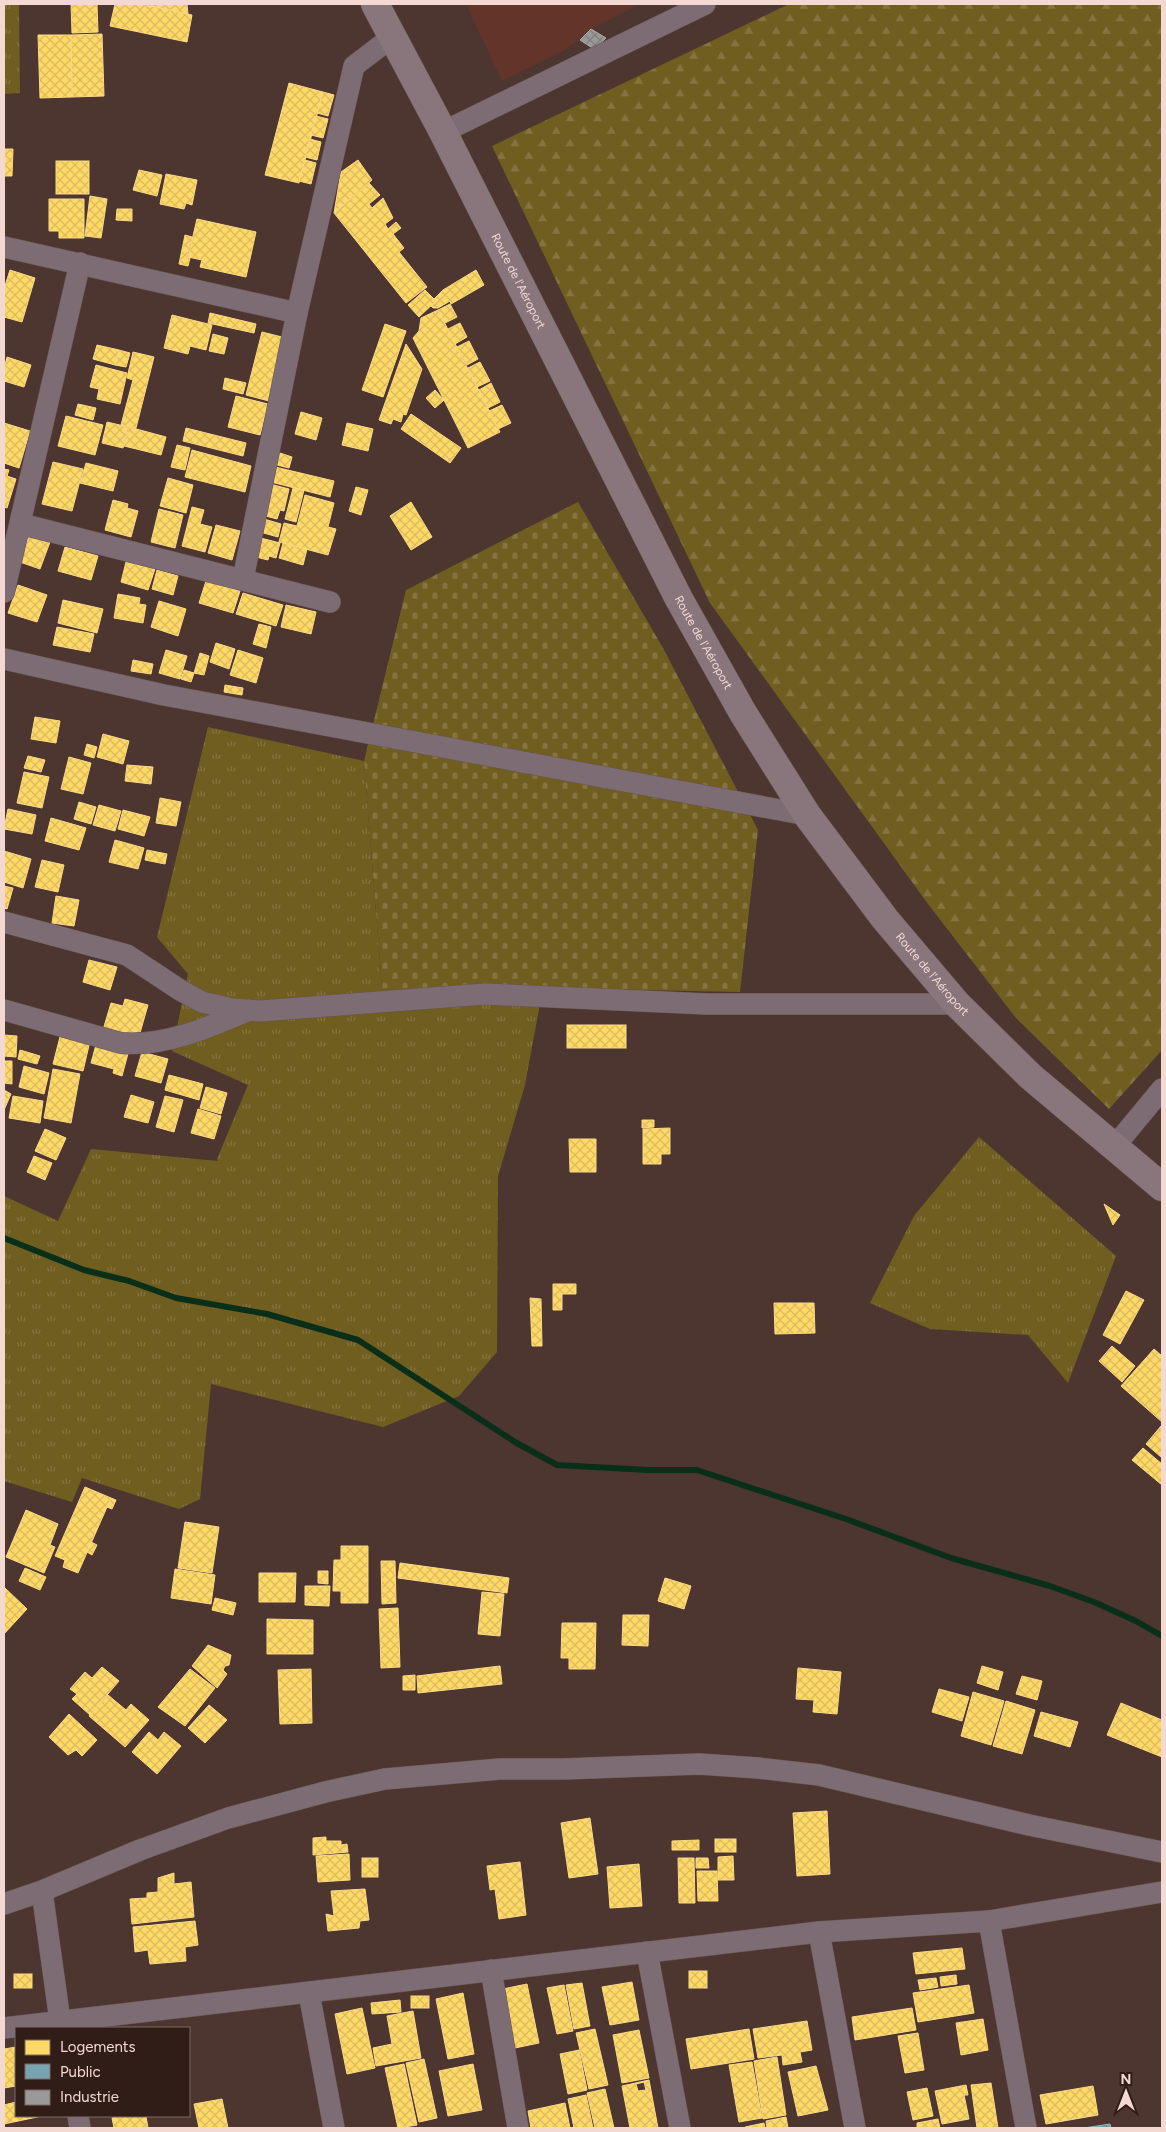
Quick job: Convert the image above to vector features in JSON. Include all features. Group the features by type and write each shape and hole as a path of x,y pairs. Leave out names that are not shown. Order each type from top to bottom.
{"main road":[{"name":"Route de l'Aéroport","path":"375,4 443,132 679,599 743,713 807,815 885,919 958,1004 1030,1076 1162,1187"}],"street":[{"path":"443,132 705,4"},
{"path":"243,579 297,313 354,66 392,37"},
{"path":"4,247 297,313"},
{"path":"4,592 80,263"},
{"path":"21,524 330,602"},
{"path":"4,659 164,695 807,815"},
{"path":"4,922 127,955 180,990 202,1002 232,1009 249,1010 485,994 707,1004 958,1004"},
{"path":"4,1010 121,1043 133,1044 164,1039 217,1024 249,1010"},
{"path":"1114,1147 1162,1089"},
{"path":"4,1904 42,1891 140,1850 228,1818 325,1792 385,1779 500,1769 564,1769 699,1764 819,1775 1029,1824 1162,1852"},
{"path":"42,1891 60,2025"},
{"path":"23,2027 60,2025 491,1970 819,1932 989,1920 1162,1892"},
{"path":"989,1920 1026,2128"},
{"path":"819,1932 855,2128"},
{"path":"646,1952 680,2128"},
{"path":"491,1970 518,2128"},
{"path":"308,1993 334,2128"}],"shaded area":[{"path":"466,4 640,4 591,29 565,50 502,81"}],"green space":[{"path":"4,4 19,4 20,93 4,94"},
{"path":"789,4 1162,4 1162,1050 1109,1109 1016,1018 928,904 710,603 492,146"},
{"path":"578,502 663,648 758,830 740,992 543,988 382,988 364,761 406,590"},
{"path":"208,727 364,761 382,988 543,988 525,1085 498,1176 497,1352 459,1396 383,1427 211,1384 200,1499 179,1509 82,1478 72,1502 4,1481 4,1196 58,1221 91,1149 218,1161 217,1159 248,1085 172,1051 188,974 157,937"},
{"path":"979,1137 1116,1256 1068,1383 1028,1335 930,1329 870,1303 914,1216"}],"building: Logements":[{"path":"71,4 97,4 98,32 72,33"},
{"path":"115,4 142,4 192,15 187,42 110,26"},
{"path":"151,4 187,4 188,14 151,6"},
{"path":"102,34 104,96 72,97 71,35"},
{"path":"38,35 71,35 72,97 40,98"},
{"path":"289,83 323,92 299,183 265,175"},
{"path":"323,92 334,95 328,116 317,113"},
{"path":"316,116 328,119 323,138 311,135"},
{"path":"310,139 321,142 317,160 305,157"},
{"path":"4,149 13,149 12,176 4,176"},
{"path":"305,160 316,163 311,184 299,181"},
{"path":"358,160 372,180 334,213 341,172"},
{"path":"56,161 89,161 89,194 56,194"},
{"path":"139,170 162,175 157,196 133,190"},
{"path":"166,174 197,180 192,205 186,203 184,209 160,204"},
{"path":"369,183 380,195 369,204 372,208 383,198 393,218 385,224 388,229 396,222 401,228 393,234 404,248 399,252 427,287 406,303 334,213"},
{"path":"90,196 107,199 101,238 85,236"},
{"path":"49,199 84,199 84,238 59,238 59,231 49,231"},
{"path":"117,209 132,209 132,221 116,220"},
{"path":"197,219 256,232 246,277 200,267 202,260 188,257"},
{"path":"185,235 192,237 187,257 190,258 188,266 179,264"},
{"path":"10,270 35,278 22,322 4,317 4,289"},
{"path":"476,270 484,285 451,304 450,301 438,308 431,306 436,301 434,299 443,290"},
{"path":"425,290 436,301 419,317 408,305"},
{"path":"450,304 457,317 445,323 438,310"},
{"path":"438,310 500,432 468,448 413,338 419,331 421,318"},
{"path":"210,313 256,324 254,333 208,323"},
{"path":"172,315 212,325 206,350 190,346 188,354 164,348"},
{"path":"460,323 467,337 455,344 448,329"},
{"path":"385,324 406,331 383,397 362,390"},
{"path":"262,332 286,338 269,401 246,395"},
{"path":"213,334 228,338 224,354 209,351"},
{"path":"469,341 478,359 467,365 457,347"},
{"path":"406,344 422,369 406,415 403,414 401,422 393,419 391,424 379,420"},
{"path":"97,345 119,350 115,365 93,359"},
{"path":"119,350 130,353 126,367 115,365"},
{"path":"133,352 154,357 136,428 121,425 133,380 127,378"},
{"path":"7,357 31,365 24,387 4,381"},
{"path":"480,362 490,381 477,387 468,368"},
{"path":"96,365 127,373 120,404 97,399 99,389 90,387"},
{"path":"225,378 246,383 243,394 223,389"},
{"path":"491,383 500,402 488,408 479,390"},
{"path":"435,390 444,400 435,408 426,398"},
{"path":"236,396 268,404 260,435 228,427"},
{"path":"78,404 96,408 93,420 75,415"},
{"path":"502,405 511,423 498,429 489,411"},
{"path":"301,412 322,418 316,440 295,434"},
{"path":"411,414 461,448 450,463 401,429"},
{"path":"66,416 103,425 95,455 58,446"},
{"path":"107,422 128,427 123,448 102,443"},
{"path":"4,423 30,431 19,468 4,463"},
{"path":"347,423 373,429 368,451 342,445"},
{"path":"129,427 166,437 161,455 124,446"},
{"path":"186,428 246,443 243,456 183,441"},
{"path":"177,445 190,448 185,470 171,467"},
{"path":"192,450 251,466 245,492 185,477"},
{"path":"280,453 292,457 289,468 277,465"},
{"path":"53,462 83,469 72,511 42,504"},
{"path":"86,463 118,471 113,491 80,483"},
{"path":"275,467 334,481 330,497 271,482"},
{"path":"4,469 9,470 7,476 16,479 7,508 4,507"},
{"path":"168,478 193,485 186,513 160,506"},
{"path":"270,484 289,489 284,511 280,510 277,519 262,515"},
{"path":"356,487 368,490 361,515 349,511"},
{"path":"293,488 304,490 296,522 285,519"},
{"path":"305,495 334,503 328,527 336,529 328,555 279,542 284,523 297,526"},
{"path":"113,500 128,504 127,508 138,511 131,537 105,530"},
{"path":"411,502 432,537 411,550 390,516"},
{"path":"192,507 204,510 200,524 212,527 205,552 182,546"},
{"path":"159,509 183,515 175,548 151,542"},
{"path":"264,519 281,524 278,537 260,532"},
{"path":"216,525 240,531 232,560 208,553"},
{"path":"29,535 50,542 40,569 20,562"},
{"path":"257,537 280,543 276,558 269,556 268,560 252,556"},
{"path":"283,543 307,549 303,565 279,558"},
{"path":"65,547 98,556 91,580 58,571"},
{"path":"126,562 155,569 148,590 121,582"},
{"path":"157,570 178,576 173,595 152,589"},
{"path":"206,581 240,591 233,613 199,603"},
{"path":"18,585 47,595 37,622 8,613"},
{"path":"243,593 283,605 276,626 236,614"},
{"path":"118,594 140,598 139,604 146,605 143,623 114,618"},
{"path":"63,600 103,609 97,633 58,623"},
{"path":"159,601 186,609 178,636 151,627"},
{"path":"286,605 316,612 311,634 281,627"},
{"path":"259,624 271,627 266,648 253,644"},
{"path":"57,627 94,634 90,652 53,645"},
{"path":"216,643 235,649 229,669 210,662"},
{"path":"166,650 187,656 180,679 159,673"},
{"path":"238,650 263,658 256,683 230,675"},
{"path":"200,653 209,656 204,675 194,673"},
{"path":"133,660 153,664 151,674 131,671"},
{"path":"184,670 194,673 191,682 181,679"},
{"path":"225,685 243,688 242,695 224,692"},
{"path":"35,717 60,721 56,743 31,739"},
{"path":"103,734 129,741 123,764 97,757"},
{"path":"87,744 97,747 94,758 84,755"},
{"path":"28,756 45,760 41,772 24,768"},
{"path":"69,757 91,763 83,794 61,789"},
{"path":"127,765 153,767 151,784 125,781"},
{"path":"24,772 49,777 42,808 17,803"},
{"path":"160,798 181,802 176,826 156,823"},
{"path":"79,802 96,807 91,824 74,819"},
{"path":"99,805 121,811 115,831 93,825"},
{"path":"8,809 36,815 32,834 4,829"},
{"path":"123,810 150,817 144,836 118,829"},
{"path":"51,818 86,828 79,850 45,841"},
{"path":"115,840 144,848 138,869 109,862"},
{"path":"147,850 167,854 165,864 145,860"},
{"path":"4,851 31,859 23,888 4,882"},
{"path":"42,860 64,865 58,892 35,887"},
{"path":"4,886 13,888 7,909 4,908"},
{"path":"56,896 79,900 74,926 52,923"},
{"path":"89,960 117,967 110,990 83,982"},
{"path":"125,999 148,1005 138,1040 103,1030 111,1003 123,1006"},
{"path":"567,1025 626,1025 626,1048 567,1048"},
{"path":"62,1029 91,1037 83,1071 53,1064"},
{"path":"4,1035 17,1036 16,1057 4,1056"},
{"path":"97,1041 129,1050 122,1076 113,1073 114,1069 91,1063"},
{"path":"20,1050 40,1056 37,1064 18,1059"},
{"path":"142,1052 168,1059 161,1083 135,1076"},
{"path":"4,1061 12,1061 12,1084 4,1083"},
{"path":"24,1066 49,1073 44,1094 19,1087"},
{"path":"53,1069 80,1074 71,1123 44,1118"},
{"path":"169,1075 203,1084 199,1100 165,1090"},
{"path":"206,1087 227,1093 221,1114 200,1108"},
{"path":"4,1090 11,1094 4,1110"},
{"path":"131,1095 154,1102 148,1123 124,1117"},
{"path":"13,1096 43,1101 40,1123 9,1118"},
{"path":"165,1096 183,1100 174,1132 156,1127"},
{"path":"198,1109 221,1116 214,1139 191,1133"},
{"path":"642,1120 654,1120 654,1127 642,1128"},
{"path":"670,1128 670,1154 661,1154 661,1164 643,1164 643,1129"},
{"path":"45,1129 66,1138 56,1160 35,1151"},
{"path":"569,1139 596,1139 596,1172 570,1172"},
{"path":"34,1156 52,1163 45,1180 27,1172"},
{"path":"1104,1204 1120,1215 1113,1225"},
{"path":"553,1284 576,1284 576,1294 562,1294 562,1310 553,1310"},
{"path":"1126,1291 1144,1300 1120,1344 1103,1335"},
{"path":"530,1298 541,1299 542,1346 532,1346"},
{"path":"774,1303 814,1303 815,1333 775,1334"},
{"path":"1112,1346 1135,1366 1122,1382 1099,1361"},
{"path":"1154,1349 1162,1356 1162,1422 1121,1386"},
{"path":"1161,1426 1162,1455 1161,1457 1146,1444"},
{"path":"1143,1448 1162,1464 1162,1485 1132,1460"},
{"path":"85,1487 111,1498 78,1573 63,1567 65,1560 55,1556"},
{"path":"111,1498 116,1500 112,1509 107,1507"},
{"path":"26,1510 58,1524 50,1545 55,1547 44,1573 6,1557"},
{"path":"185,1522 219,1527 212,1573 178,1568"},
{"path":"91,1542 97,1545 92,1555 87,1552"},
{"path":"341,1546 368,1546 368,1603 341,1603 341,1591 333,1591 334,1560 341,1560"},
{"path":"381,1561 395,1561 396,1603 382,1604"},
{"path":"400,1563 509,1578 507,1593 398,1578"},
{"path":"25,1568 46,1577 40,1590 19,1581"},
{"path":"175,1569 215,1575 211,1604 171,1598"},
{"path":"318,1571 328,1571 328,1584 318,1583"},
{"path":"259,1573 296,1573 295,1602 259,1602"},
{"path":"665,1578 691,1586 684,1609 658,1601"},
{"path":"305,1586 330,1586 329,1606 305,1605"},
{"path":"5,1588 27,1609 4,1634 4,1590"},
{"path":"482,1592 504,1594 500,1636 478,1634"},
{"path":"215,1598 236,1603 233,1615 212,1610"},
{"path":"398,1608 400,1667 381,1668 379,1609"},
{"path":"623,1615 649,1615 648,1646 622,1645"},
{"path":"267,1619 313,1620 313,1654 267,1654"},
{"path":"562,1623 596,1623 595,1669 569,1669 569,1658 561,1658"},
{"path":"208,1645 231,1655 229,1665 225,1666 223,1670 227,1674 217,1688 192,1666"},
{"path":"500,1666 502,1684 418,1693 417,1676"},
{"path":"982,1666 1003,1672 998,1690 977,1683"},
{"path":"102,1667 119,1681 90,1715 72,1699 77,1694 70,1689 85,1672 92,1678"},
{"path":"798,1668 841,1672 837,1714 813,1712 814,1700 796,1699"},
{"path":"190,1669 215,1688 185,1726 158,1707"},
{"path":"311,1669 312,1723 280,1724 278,1670"},
{"path":"415,1675 415,1690 403,1690 403,1676"},
{"path":"1022,1676 1042,1681 1037,1700 1016,1694"},
{"path":"939,1689 969,1697 962,1721 932,1712"},
{"path":"973,1692 1004,1701 991,1745 961,1736"},
{"path":"108,1695 126,1710 131,1704 149,1720 125,1747 89,1716"},
{"path":"1006,1701 1035,1710 1022,1754 993,1746"},
{"path":"1121,1703 1162,1720 1162,1757 1107,1735"},
{"path":"209,1705 227,1720 205,1743 188,1728"},
{"path":"1041,1712 1078,1722 1070,1747 1034,1736"},
{"path":"69,1714 97,1740 82,1756 76,1750 68,1755 49,1737"},
{"path":"149,1732 158,1740 164,1732 181,1746 157,1774 132,1752"},
{"path":"827,1811 830,1874 797,1876 793,1813"},
{"path":"590,1818 598,1874 569,1878 561,1823"},
{"path":"326,1837 326,1841 341,1841 341,1845 347,1844 348,1852 313,1855 313,1838"},
{"path":"715,1839 736,1839 736,1852 715,1852"},
{"path":"699,1840 699,1850 672,1850 672,1841"},
{"path":"349,1854 350,1880 318,1882 316,1856"},
{"path":"733,1856 734,1880 718,1880 718,1857"},
{"path":"362,1858 378,1858 378,1877 362,1877"},
{"path":"678,1858 694,1858 695,1903 679,1903"},
{"path":"696,1858 708,1858 709,1868 696,1868"},
{"path":"520,1862 526,1915 499,1919 495,1889 490,1890 487,1866"},
{"path":"639,1864 642,1906 610,1908 607,1867"},
{"path":"697,1871 717,1871 718,1901 698,1901"},
{"path":"174,1873 174,1884 191,1882 194,1917 132,1924 130,1899 147,1898 147,1893 158,1892 158,1878"},
{"path":"365,1889 369,1920 360,1921 359,1928 328,1931 326,1914 334,1916 331,1891"},
{"path":"195,1921 198,1945 185,1947 186,1961 150,1964 148,1950 135,1952 133,1927"},
{"path":"962,1948 965,1969 916,1974 913,1953"},
{"path":"689,1971 707,1971 707,1988 689,1988"},
{"path":"14,1974 32,1974 32,1988 14,1988"},
{"path":"956,1975 957,1984 941,1986 940,1977"},
{"path":"936,1978 938,1987 920,1990 918,1980"},
{"path":"632,1982 639,2020 610,2025 602,1987"},
{"path":"582,1983 590,2026 574,2029 566,1985"},
{"path":"527,1984 539,2043 515,2048 503,1989"},
{"path":"564,1985 573,2031 557,2034 547,1988"},
{"path":"969,1985 974,2013 918,2022 913,1993"},
{"path":"463,1993 474,2054 448,2059 436,1999"},
{"path":"411,1996 429,1996 429,2008 411,2008"},
{"path":"400,2000 401,2012 372,2014 371,2003"},
{"path":"362,2008 375,2068 347,2074 335,2014"},
{"path":"912,2008 916,2030 855,2040 852,2017"},
{"path":"413,2011 421,2058 376,2066 373,2048 392,2044 387,2016"},
{"path":"983,2019 988,2050 961,2055 956,2023"},
{"path":"807,2021 812,2050 800,2052 802,2062 783,2065 782,2055 758,2058 753,2029"},
{"path":"595,2029 608,2085 589,2089 576,2033"},
{"path":"749,2029 754,2059 691,2069 686,2039"},
{"path":"639,2030 649,2078 622,2083 613,2035"},
{"path":"918,2033 924,2070 905,2073 898,2036"},
{"path":"15,2047 15,2086 4,2088 4,2049"},
{"path":"579,2050 587,2090 568,2094 560,2054"},
{"path":"777,2057 786,2115 763,2119 754,2061"},
{"path":"424,2059 437,2118 419,2122 406,2063"},
{"path":"752,2062 762,2118 739,2122 729,2065"},
{"path":"404,2064 417,2125 398,2128 385,2068"},
{"path":"473,2064 482,2110 448,2116 439,2071"},
{"path":"816,2066 828,2110 798,2116 788,2072"},
{"path":"649,2080 658,2128 630,2128 622,2086","holes":["644,2082 646,2090 638,2091 636,2084"]},
{"path":"991,2083 998,2128 977,2128 971,2085"},
{"path":"966,2085 968,2095 964,2095 969,2119 942,2124 935,2091"},
{"path":"1093,2086 1098,2115 1046,2124 1040,2095"},
{"path":"927,2088 933,2116 913,2120 907,2092"},
{"path":"605,2089 614,2128 595,2128 587,2093"},
{"path":"586,2095 593,2128 574,2128 568,2099"},
{"path":"222,2099 228,2128 199,2128 194,2104"},
{"path":"15,2102 15,2117 37,2117 4,2124 4,2105"},
{"path":"565,2103 570,2128 531,2128 528,2111"},
{"path":"146,2117 148,2128 114,2128 112,2118"},
{"path":"786,2117 788,2128 767,2128 766,2121"},
{"path":"938,2119 940,2128 917,2128 917,2123"},
{"path":"764,2123 765,2128 745,2128 745,2127"}],"building: Public":[{"path":"1110,2124 1111,2128 1084,2128"}],"building: Industrie":[{"path":"591,29 606,38 594,49 580,40"}],"waterway":[{"path":"4,1238 84,1270 129,1281 176,1298 267,1314 358,1340 515,1442 557,1465 648,1470 697,1470 846,1519 951,1558 1050,1586 1094,1602 1136,1621 1162,1636"}]}
